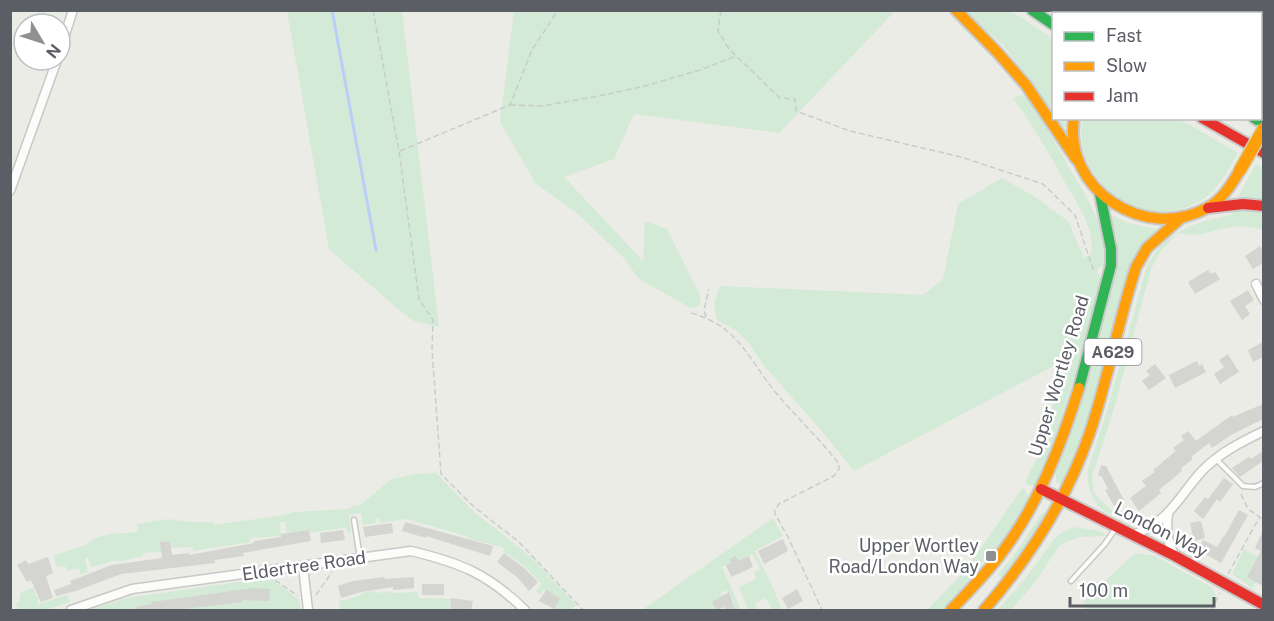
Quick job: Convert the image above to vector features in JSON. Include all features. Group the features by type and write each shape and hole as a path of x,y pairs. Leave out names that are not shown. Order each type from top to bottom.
{"main road":[{"path":"956,10 995,47 1014,70 1076,159"},
{"path":"1032,10 1052,24"},
{"name":"A629","path":"1074,120 1076,159 1100,194 1125,212 1144,219 1163,220 1182,217 1208,207 1222,196 1234,181 1263,126"},
{"path":"1205,120 1263,153"},
{"name":"Upper Wortley Road","path":"951,610 1003,551 1041,489 1067,427 1109,272 1111,249 1100,194"},
{"path":"1208,207 1217,208 1243,203 1263,206"},
{"name":"A629","path":"984,610 1029,556 1063,501 1092,425 1136,267 1147,248 1182,217"},
{"name":"London Way","path":"1041,489 1175,556 1227,579 1263,605"}],"street":[{"path":"10,191 53,72"},
{"path":"1257,284 1263,300"},
{"path":"1133,535 1155,525 1216,459 1239,442 1263,430"},
{"path":"1168,513 1167,535 1175,556"},
{"name":"Eldertree Road","path":"71,610 132,589 411,552 446,560 481,574 500,587 525,610"},
{"path":"303,567 307,607"}],"lane":[{"path":"1216,459 1235,479 1247,487 1255,487 1263,483"},
{"path":"354,520 360,558"},
{"path":"1071,581 1117,527"}],"path":[{"path":"373,10 399,152 419,299 433,320 432,351 441,474 473,506 519,542 583,610"},
{"path":"510,105 532,50 558,10"},
{"path":"721,10 718,31 729,49 780,98 795,99 796,111 850,131 961,157 1042,184 1075,216 1093,269 1109,272"},
{"path":"399,152 510,105 542,106 599,96 689,73 737,56"},
{"path":"706,318 704,310 709,289"},
{"path":"691,314 706,318 739,341 777,394 817,436 839,464 840,469 834,476 789,498 776,506 775,510 822,610"},
{"path":"1235,479 1248,509 1263,520"},
{"path":"1211,610 1259,518"},
{"path":"265,572 307,607 340,561"}],"green space":[{"path":"514,10 895,11 779,133 634,114 614,159 564,177 643,261 645,221 667,229 701,298 699,306 691,308 639,279 623,257 577,213 536,184 500,122"},
{"path":"287,11 402,11 439,327 414,321 329,249"},
{"path":"964,11 1011,11 1052,38 1052,116 1033,84 1002,44"},
{"path":"1263,11 1263,107 1262,12 1142,12"},
{"path":"1021,95 1031,101 1088,200 1101,227 1106,258 1104,266 1098,268 1097,272 1101,278 1073,382 1036,485 1031,486 1025,483 1039,453 1067,359 854,471 765,367 748,342 737,331 717,320 714,303 720,286 923,295 943,279 958,204 1002,178 1037,198 1068,221 1084,258 1091,254 1092,244 1087,223 1051,156 1013,98"},
{"path":"1054,120 1065,120 1064,136"},
{"path":"1082,120 1181,120 1238,153 1218,185 1208,196 1180,209 1158,211 1136,207 1117,197 1101,182 1089,164 1082,142"},
{"path":"1256,164 1263,168 1263,201 1237,199"},
{"path":"1233,210 1263,212 1263,230 1239,226 1199,235 1178,233 1160,252 1151,269 1115,405 1092,477 1094,492 1114,512 1110,514 1099,506 1089,489 1088,469 1107,411 1146,269 1161,246 1170,238 1181,231 1204,221 1231,215"},
{"path":"1108,213 1128,223 1157,229 1142,244 1132,261 1087,425 1064,485 1061,486 1056,481 1056,471 1074,424 1116,266 1117,238"},
{"path":"436,473 473,511 530,556 576,605 571,610 553,610 560,598 544,589 540,595 536,591 542,584 523,565 503,551 502,547 407,519 380,523 379,518 376,518 376,523 363,525 361,513 349,515 351,533 348,533 346,527 311,533 308,530 287,533 285,522 280,522 281,536 250,538 250,542 193,551 193,547 171,548 170,541 161,542 161,552 143,553 143,556 92,567 88,557 85,559 88,572 81,575 79,568 67,571 65,566 57,567 53,556 110,534 138,532 137,524 168,519 213,522 214,525 294,512 348,509 360,505 392,479"},
{"path":"1023,487 1028,495 1025,507 995,553 989,551 981,565 983,567 943,610 927,610 965,571"},
{"path":"1049,510 1050,514 1005,579 998,575 1041,514"},
{"path":"773,518 783,536 755,551 782,610 772,610 766,598 755,603 758,610 748,610 739,587 756,579 754,572 760,569 753,554 738,561 736,556 730,559 731,563 722,567 741,610 735,610 732,604 734,602 726,590 721,593 723,596 712,602 716,610 642,610"},
{"path":"1076,527 1103,532 1105,536 1079,537 1060,545 1033,585 1011,610 997,610 1024,580 1054,539 1063,532"},
{"path":"1244,549 1258,557 1256,582 1252,588 1232,574"},
{"path":"1135,553 1155,556 1211,587 1216,594 1209,610 1085,610 1083,604 1085,600"},
{"path":"273,580 299,600 301,610 89,610 126,598 246,581"},
{"path":"33,587 36,596 39,595 40,598 37,600 38,604 67,595 70,602 45,610 18,610 16,603 20,601 20,594"},
{"path":"375,591 376,593 418,592 419,598 450,599 449,610 340,610 339,600"}],"building":[{"path":"1260,246 1263,252 1263,263 1253,269 1245,256"},
{"path":"1208,270 1211,274 1215,272 1220,279 1195,294 1188,282"},
{"path":"1248,290 1254,300 1245,306 1250,314 1242,320 1230,301"},
{"path":"1263,342 1263,357 1253,362 1248,350"},
{"path":"1228,354 1239,372 1220,384 1214,374 1224,367 1219,360"},
{"path":"1197,361 1199,366 1202,364 1206,372 1175,388 1169,375"},
{"path":"1155,364 1166,378 1149,390 1142,381 1150,375 1146,371"},
{"path":"1263,404 1263,419 1231,435 1212,448 1209,443 1191,457 1193,459 1181,468 1182,471 1159,490 1161,493 1139,511 1130,498 1146,486 1142,481 1155,472 1153,470 1176,451 1173,448 1184,440 1181,436 1188,431 1196,441 1232,415 1233,417"},
{"path":"1263,451 1263,461 1240,477 1232,468 1249,457 1251,459"},
{"path":"1101,465 1106,466 1124,500 1114,506 1105,490 1108,489 1102,477 1098,475"},
{"path":"1224,478 1233,484 1220,502 1217,499 1203,519 1194,511 1205,497 1208,499"},
{"path":"1239,510 1248,515 1221,563 1202,552 1203,549 1199,547 1203,540 1217,547"},
{"path":"1201,521 1205,538 1194,541 1190,523"},
{"path":"405,522 493,546 490,556 402,531"},
{"path":"392,523 393,533 365,537 363,527"},
{"path":"309,530 311,541 243,553 244,556 215,560 215,563 121,574 56,596 54,590 71,584 70,581 112,565 162,558 160,542 170,541 172,555 189,553 189,555"},
{"path":"343,530 345,540 321,543 320,533"},
{"path":"1263,531 1263,586 1247,577 1261,551 1255,548"},
{"path":"783,539 788,551 764,564 758,551"},
{"path":"504,553 538,582 529,591 518,578 497,562"},
{"path":"736,556 738,561 749,556 753,567 731,577 726,565 731,563 729,559"},
{"path":"48,557 53,573 46,576 53,598 41,602 31,580 27,582 17,565 26,560 28,564"},
{"path":"384,577 385,579 414,577 414,588 393,590 393,587 341,598 338,586 353,581"},
{"path":"422,584 444,584 444,595 422,595"},
{"path":"254,588 270,589 269,601 243,600 243,602 175,610 136,610 136,607 152,604 152,602"},
{"path":"797,589 803,601 788,609 782,598"},
{"path":"546,590 560,598 554,609 539,601"},
{"path":"729,592 735,610 726,610 724,607 716,610 712,602"},
{"path":"451,598 473,601 471,610 450,609"}],"waterway":[{"path":"332,10 376,250"}],"traffic: fast":[{"path":"1032,10 1052,24"},
{"path":"1257,120 1264,124"},
{"path":"1079,388 1111,265 1111,249 1100,194"}],"traffic: slow":[{"path":"956,10 1026,85 1076,159"},
{"path":"1074,120 1074,144 1081,167 1095,187 1113,203 1135,213 1159,218 1183,217 1207,208 1222,196 1240,170"},
{"path":"1240,170 1264,128"},
{"path":"984,610 1017,570 1058,505 1080,459 1096,414 1136,267 1147,248 1182,217"},
{"path":"951,610 997,559 1028,513 1057,452 1079,388"}],"traffic: jam":[{"path":"1206,120 1264,153"},
{"path":"1208,208 1243,204 1264,206"},
{"path":"1041,489 1175,556 1264,605"}],"place":[{"name":"Upper Wortley Road/London Way","path":"991,556"}]}
